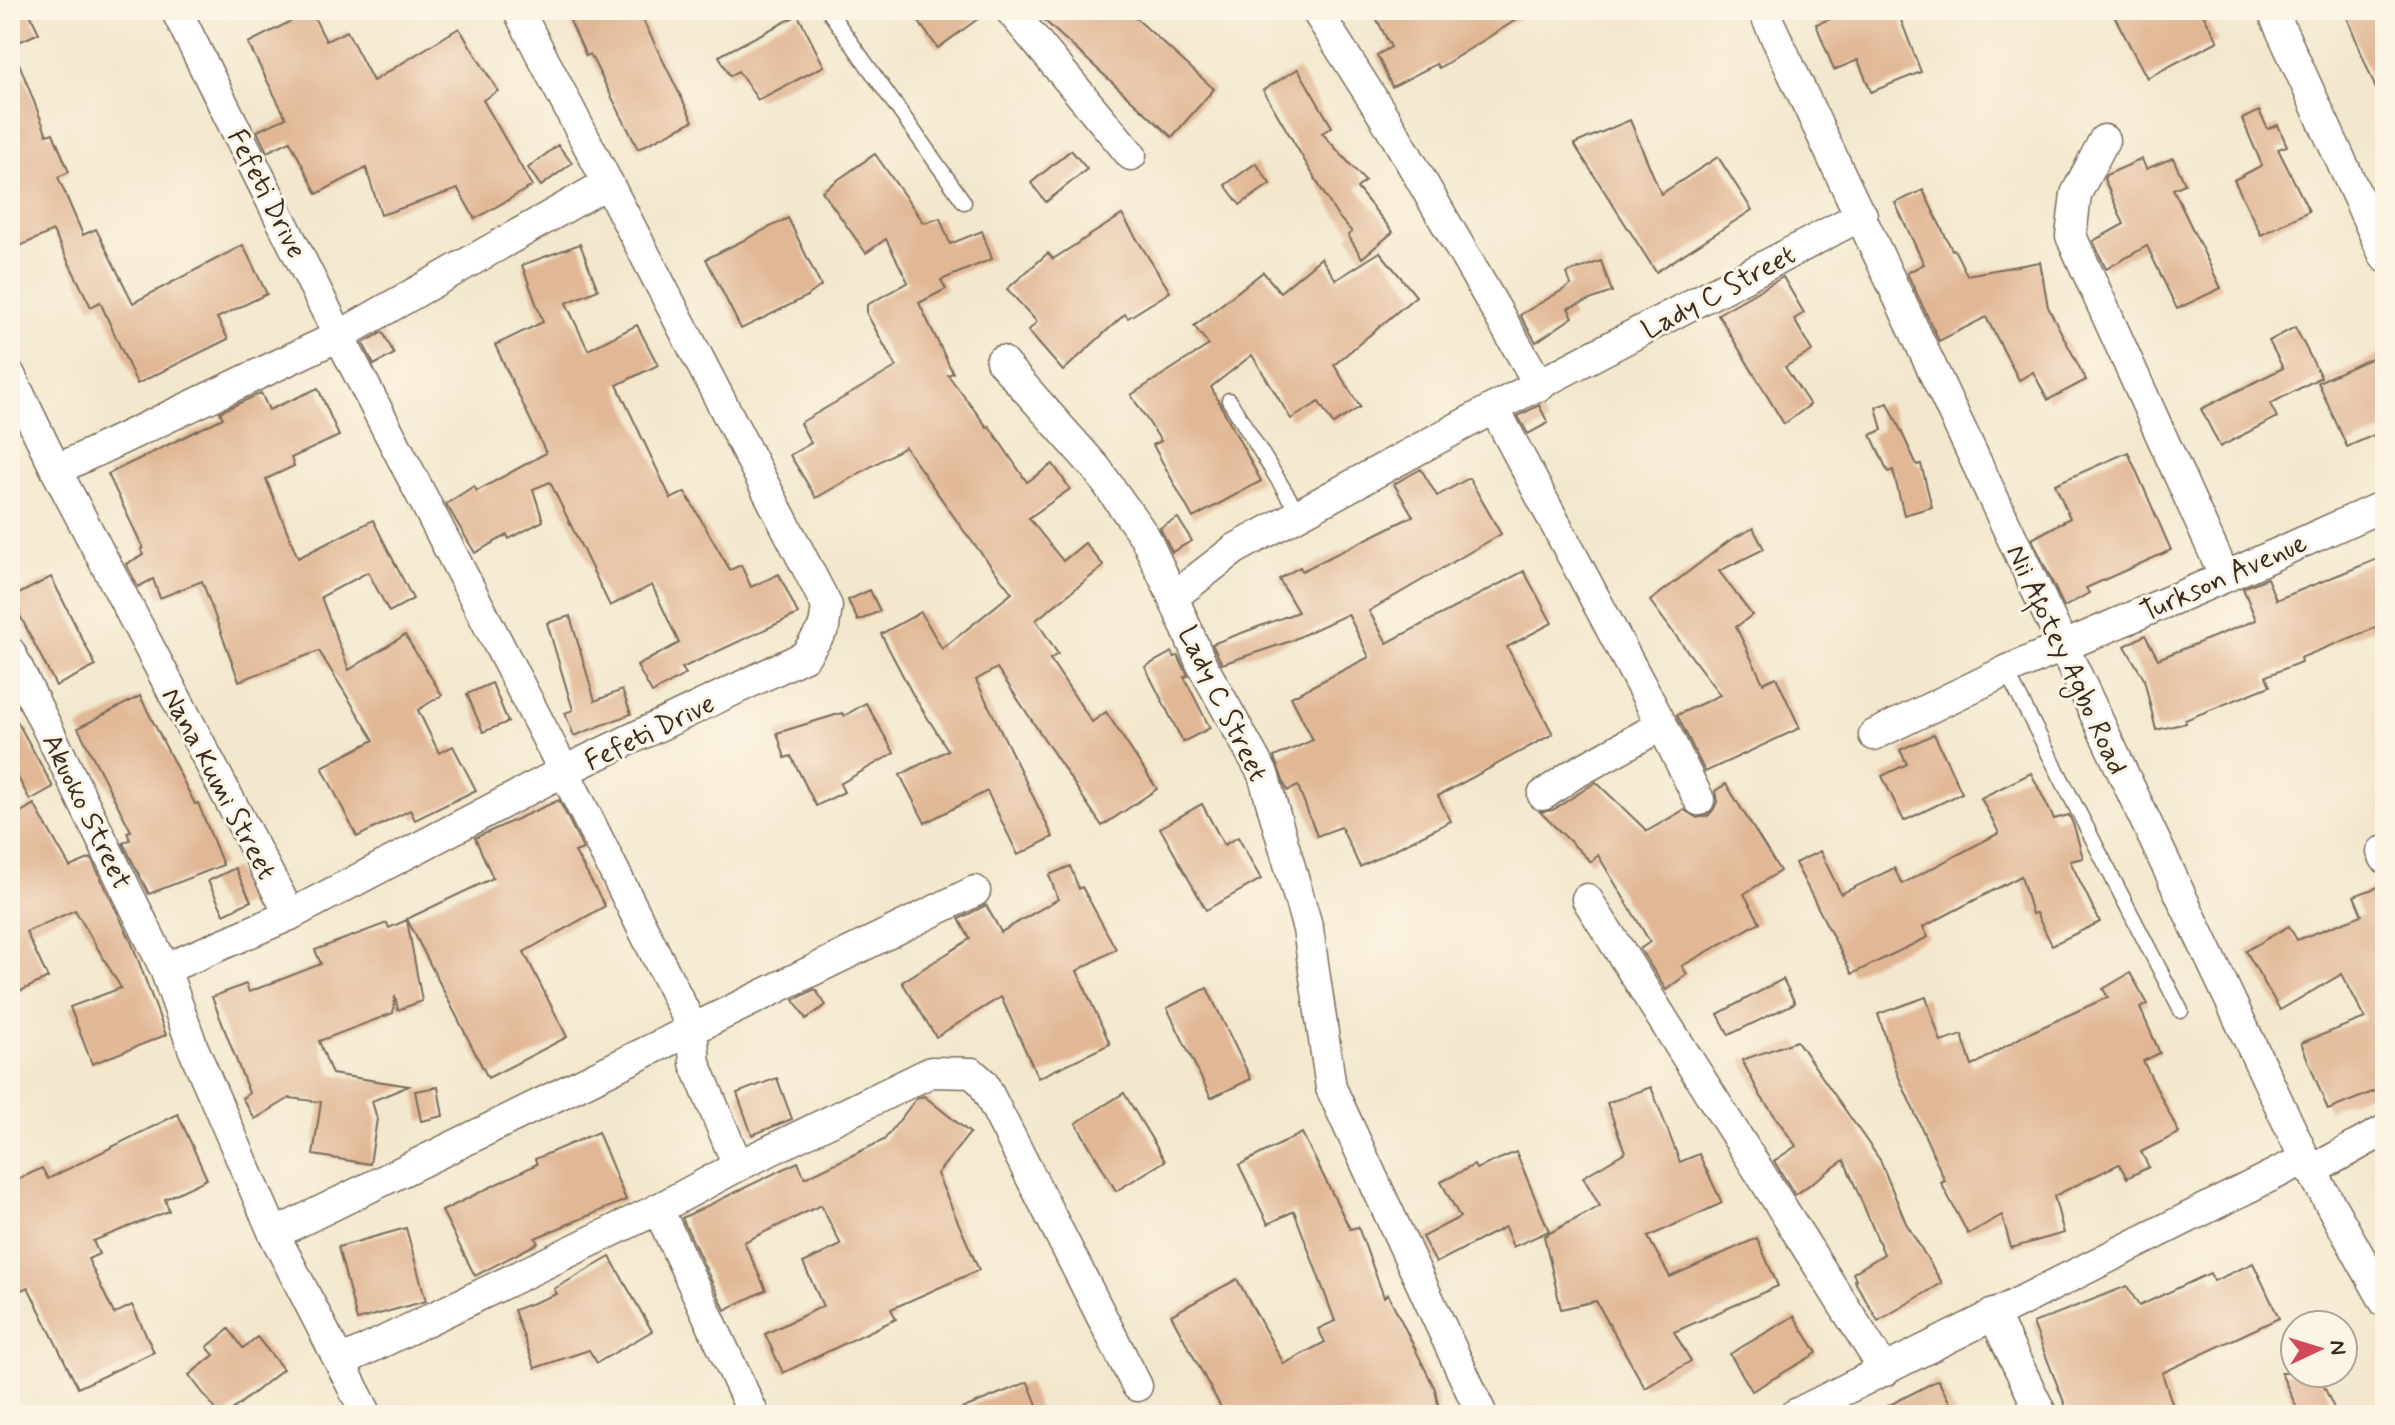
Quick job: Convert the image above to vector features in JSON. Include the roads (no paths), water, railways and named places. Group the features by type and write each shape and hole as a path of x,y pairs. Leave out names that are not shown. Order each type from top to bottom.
{"street":[{"name":"Fefeti Drive","path":"176,10 339,336 564,771 805,656 824,627 827,606 518,10"},
{"path":"1010,10 1131,155"},
{"path":"1316,10 1391,128 1540,386"},
{"name":"Nii Afotey Agbo Road","path":"1763,10 2308,1165 2382,1289"},
{"path":"2272,10 2385,257"},
{"path":"2104,140 2076,194 2071,236 2225,577"},
{"path":"56,470 339,336 608,183"},
{"name":"Lady C Street","path":"1482,1415 1331,1088 1308,929 1263,774 1201,663 1173,597 1235,549 1494,408 1862,215"},
{"path":"1001,361 1096,468 1145,537 1173,597"},
{"name":"Nana Kumi Street","path":"10,375 56,470 290,915 564,771"},
{"path":"1494,408 1699,800"},
{"name":"Turkson Avenue","path":"1874,735 2061,646 2385,505"},
{"name":"Akuoko Street","path":"10,652 165,969 193,1048 274,1234 367,1415"},
{"path":"1543,795 1572,775 1662,725"},
{"path":"564,771 692,1027 695,1063 738,1166"},
{"path":"274,1234 975,891"},
{"path":"1587,899 1885,1371"},
{"path":"165,969 290,915"},
{"path":"341,1362 658,1209 738,1166 931,1072 972,1073 983,1083 1137,1386"},
{"path":"1794,1415 1993,1314 2385,1130"},
{"path":"658,1209 754,1415"},
{"path":"1993,1314 2042,1415"}],"lane":[{"path":"828,10 964,202"},
{"path":"1229,400 1299,514"},
{"path":"2006,671 2181,1011"}]}
